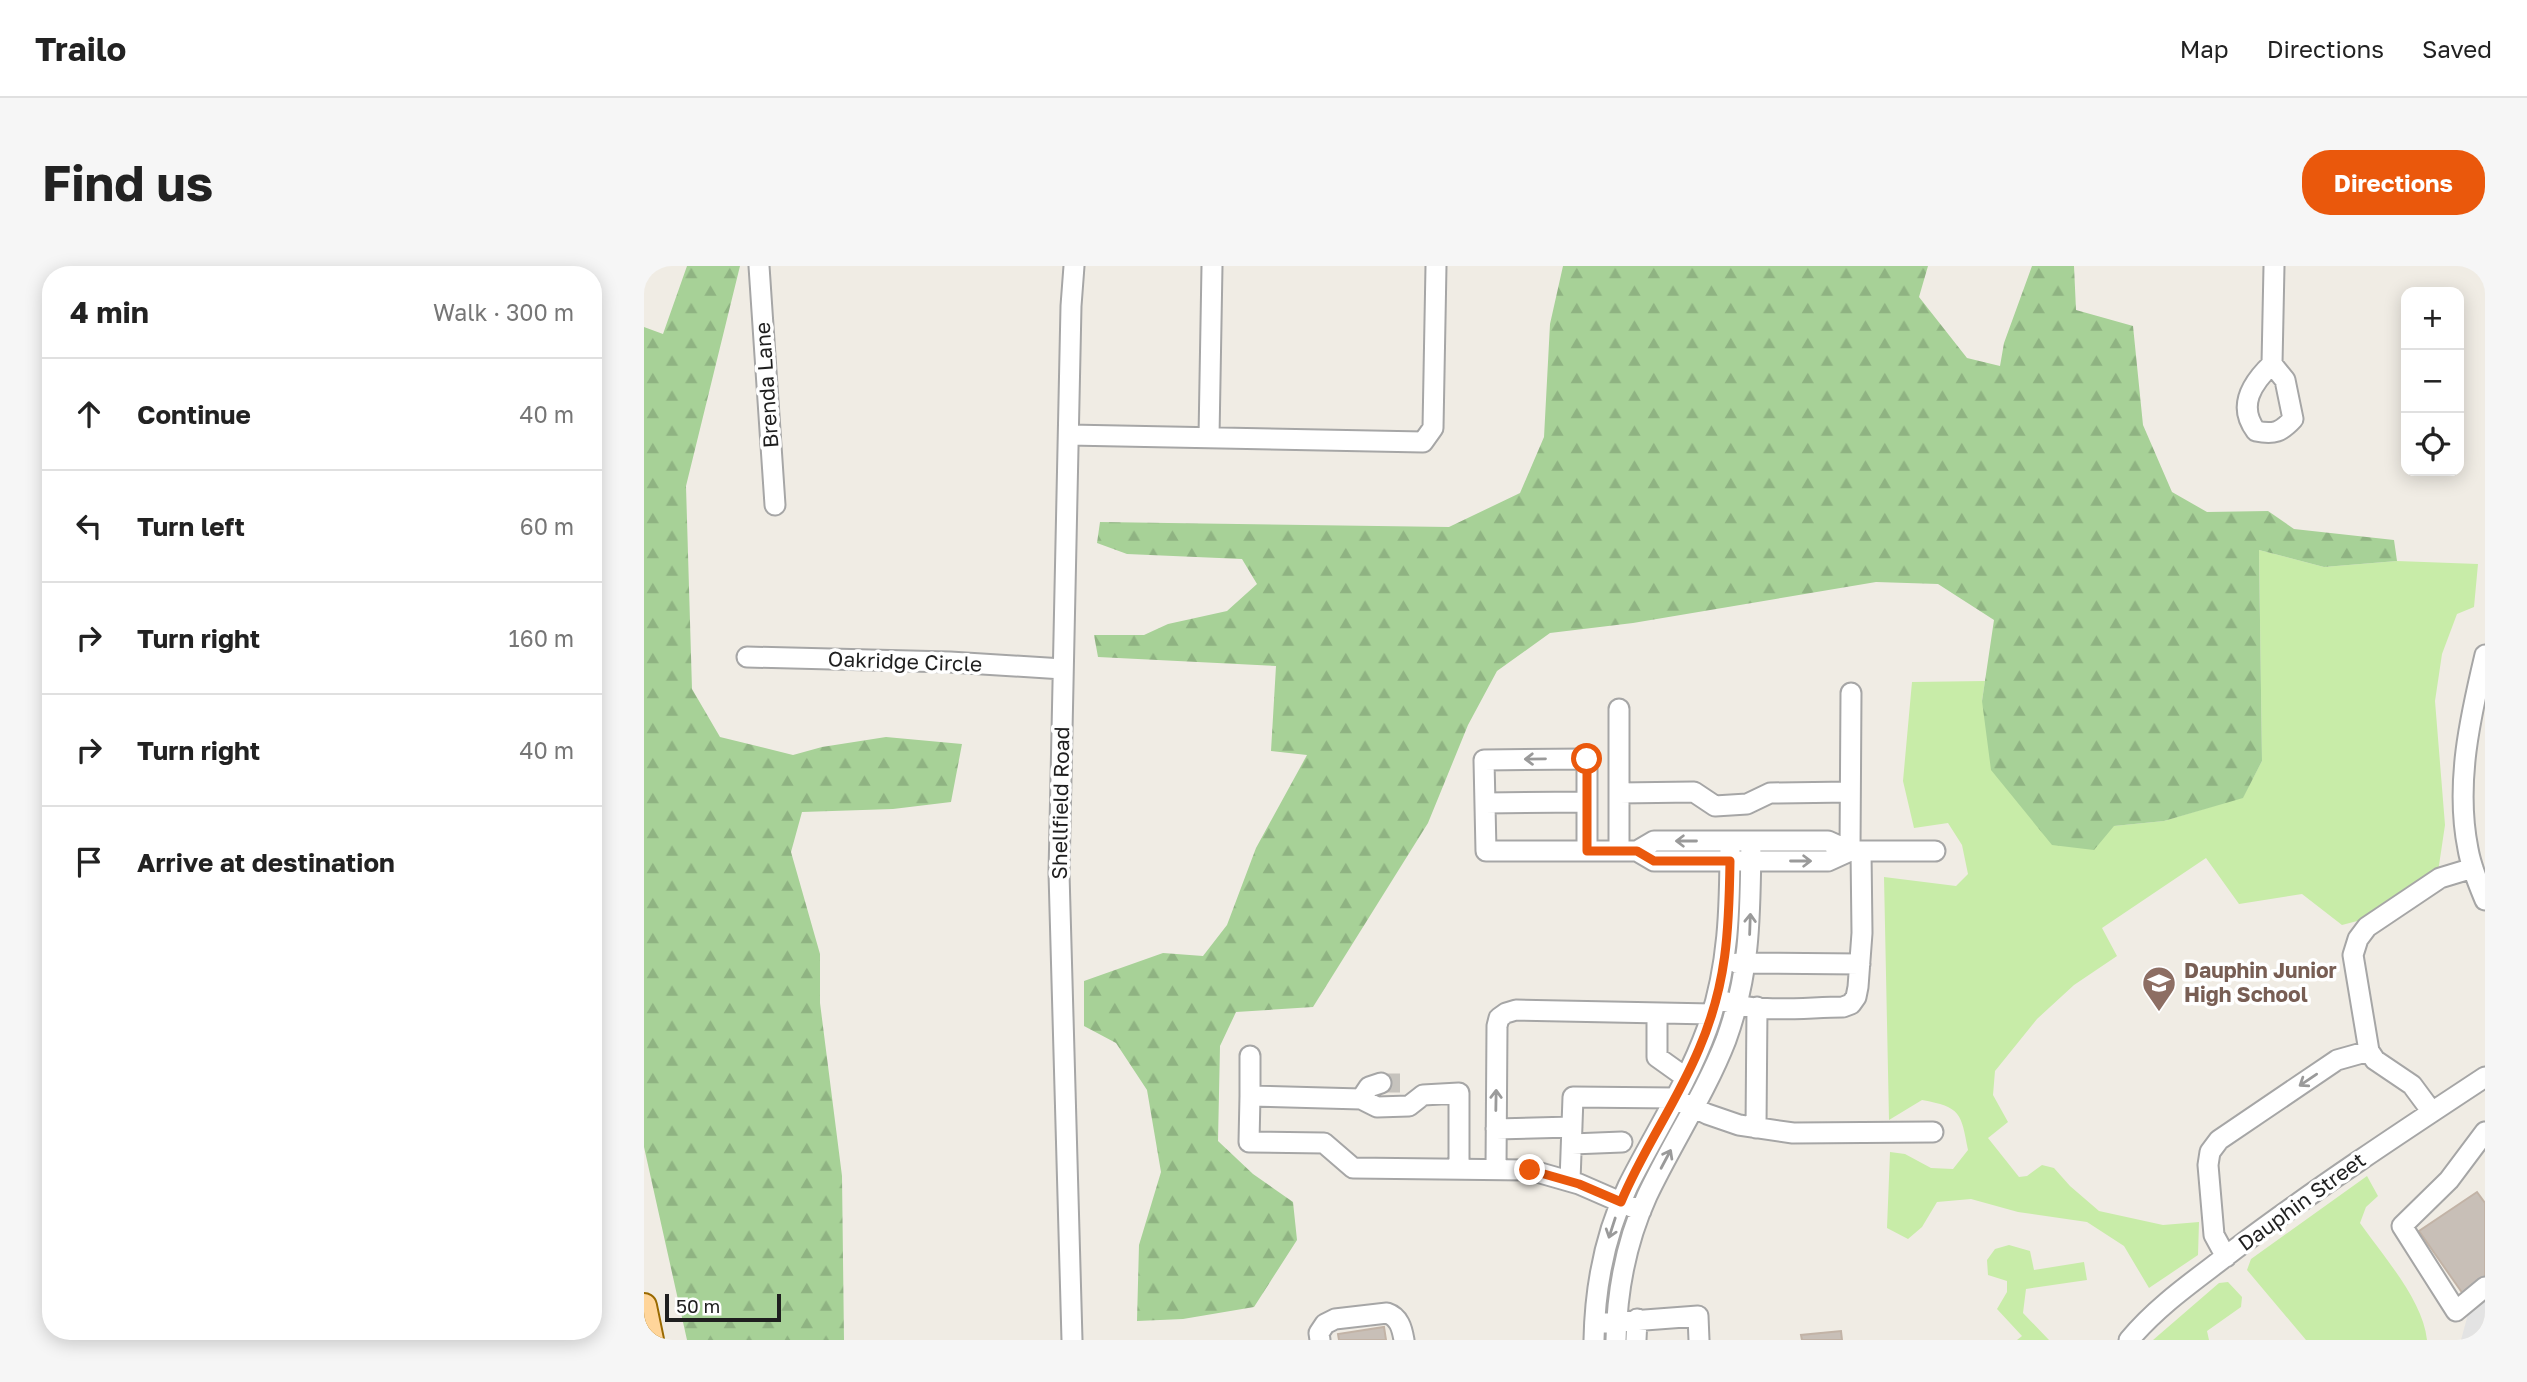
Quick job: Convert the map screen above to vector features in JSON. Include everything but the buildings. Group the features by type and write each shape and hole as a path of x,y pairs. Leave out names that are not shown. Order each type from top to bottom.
{"main road":[{"path":"644,1306 651,1340"}],"street":[{"name":"Brenda Lane","path":"759,266 775,505"},
{"name":"Shellfield Road","path":"1072,1340 1059,873 1074,266"},
{"path":"1209,437 1212,266"},
{"path":"1069,435 1423,442 1433,428 1436,266"},
{"path":"2272,364 2274,266"},
{"path":"2485,655 2478,716 2463,795 2465,832 2473,869 2485,900"},
{"name":"Oakridge Circle","path":"747,657 950,662 1063,669"},
{"path":"1496,1168 1497,1026 1499,1018 1506,1013 1516,1010 1542,1010 1657,1013 1714,1006 1843,1007 1851,1004 1856,997 1862,933 1850,793 1851,693"},
{"path":"1619,709 1619,793 1628,851"},
{"path":"1587,851 1587,759 1484,760 1486,851 1587,851 1628,851 1654,841 1730,851 1751,851 1828,841 1855,851 1935,851"},
{"path":"1619,793 1694,792 1715,806 1747,804 1770,793 1850,793"},
{"path":"1485,803 1587,802"},
{"path":"1699,1340 1698,1316 1637,1319 1616,1330 1594,1332 1600,1272 1605,1248 1621,1202 1698,1052 1714,1006 1726,962 1730,851"},
{"path":"1616,1330 1626,1254 1641,1211 1717,1061 1737,1006 1747,965 1751,851"},
{"path":"2432,1112 2412,1085 2375,1060 2369,1051 2353,955 2358,939 2367,927 2440,878 2473,869"},
{"path":"1726,962 1747,965 1860,964"},
{"path":"1756,1128 1757,1007"},
{"path":"1657,1013 1657,1057 1685,1077"},
{"path":"2225,1257 2214,1235 2208,1165 2210,1153 2219,1140 2337,1060 2369,1051"},
{"path":"1250,1056 1249,1142 1324,1143 1353,1168 1530,1170 1570,1181 1641,1211"},
{"name":"Dauphin Street","path":"2129,1340 2155,1311 2225,1257 2378,1147 2485,1077"},
{"path":"1361,1098 1370,1087 1381,1083"},
{"path":"1250,1096 1361,1098 1377,1107 1409,1106 1417,1089 1459,1093 1459,1168"},
{"path":"1570,1181 1573,1097 1674,1098 1739,1125 1793,1133 1933,1132"},
{"path":"1496,1129 1622,1142"},
{"path":"2485,1132 2449,1180 2402,1226 2456,1311 2485,1287"},
{"path":"1320,1340 1318,1333 1325,1324 1335,1319 1387,1313 1394,1315 1402,1328 1404,1340"},
{"path":"1636,1340 1637,1319"}],"green space":[{"path":"687,266 740,266 686,486 692,689 720,737 793,755 822,747 886,737 962,744 951,802 893,809 802,812 791,852 820,954 820,1003 842,1176 844,1340 687,1340 644,1147 644,327 663,334"},
{"path":"1563,266 1928,266 1919,297 1967,358 2000,366 2004,343 2032,266 2074,266 2076,310 2133,326 2143,425 2172,492 2207,512 2268,511 2294,529 2394,540 2397,561 2324,567 2259,550 2262,761 2243,798 2164,821 2114,826 2094,850 2052,845 1991,770 1982,701 1994,620 1938,584 1876,582 1633,623 1550,633 1497,671 1468,725 1428,823 1313,1007 1236,1012 1220,1046 1218,1141 1253,1174 1293,1202 1297,1240 1254,1307 1183,1319 1137,1321 1139,1245 1161,1172 1147,1090 1116,1043 1084,1026 1084,981 1163,953 1203,956 1227,925 1256,848 1307,755 1271,751 1276,666 1098,657 1094,635 1144,635 1168,624 1227,611 1257,584 1242,559 1127,554 1097,543 1100,522 1449,527 1520,493 1544,437 1550,324"},
{"path":"2259,550 2324,567 2397,561 2478,564 2474,607 2457,614 2442,654 2435,701 2445,825 2438,872 2361,920 2342,925 2302,894 2239,904 2206,858 2102,928 2117,956 2074,985 2037,1019 1995,1071 1993,1095 2008,1122 1988,1138 2019,1177 2027,1176 2042,1165 2054,1168 2099,1211 2163,1225 2199,1222 2198,1255 2149,1288 2124,1246 2087,1222 2018,1212 1971,1199 1937,1202 1922,1227 1908,1239 1887,1228 1890,1152 1905,1154 1931,1168 1953,1169 1968,1150 1961,1120 1952,1109 1945,1106 1922,1100 1889,1120 1884,877 1956,886 1968,874 1962,845 1948,823 1914,828 1903,781 1912,682 1985,681 1982,701 2114,826 2164,821 2243,797 2262,761"},
{"path":"2367,1176 2378,1196 2366,1207 2360,1223 2410,1294 2424,1325 2427,1340 2306,1340 2247,1270 2251,1259"},
{"path":"2009,1245 2030,1251 2034,1270 2084,1262 2087,1280 2026,1289 2023,1313 2049,1340 2017,1340 2022,1336 1997,1309 2007,1292 2007,1281 1988,1275 1987,1260 1995,1249"},
{"path":"2228,1282 2242,1297 2241,1307 2207,1331 2209,1340 2153,1340 2219,1283"}],"shaded area":[{"path":"2485,1293 2485,1340 2461,1340 2471,1303"}],"tunnel":[{"path":"1381,1083 1410,1083"}],"place":[{"name":"Dauphin Junior High School","path":"2159,1013"}],"route":[{"path":"1530,1170 1579,1184 1621,1202 1698,1052 1717,999 1726,962 1730,861 1654,861 1637,851 1587,851 1587,759"}]}
